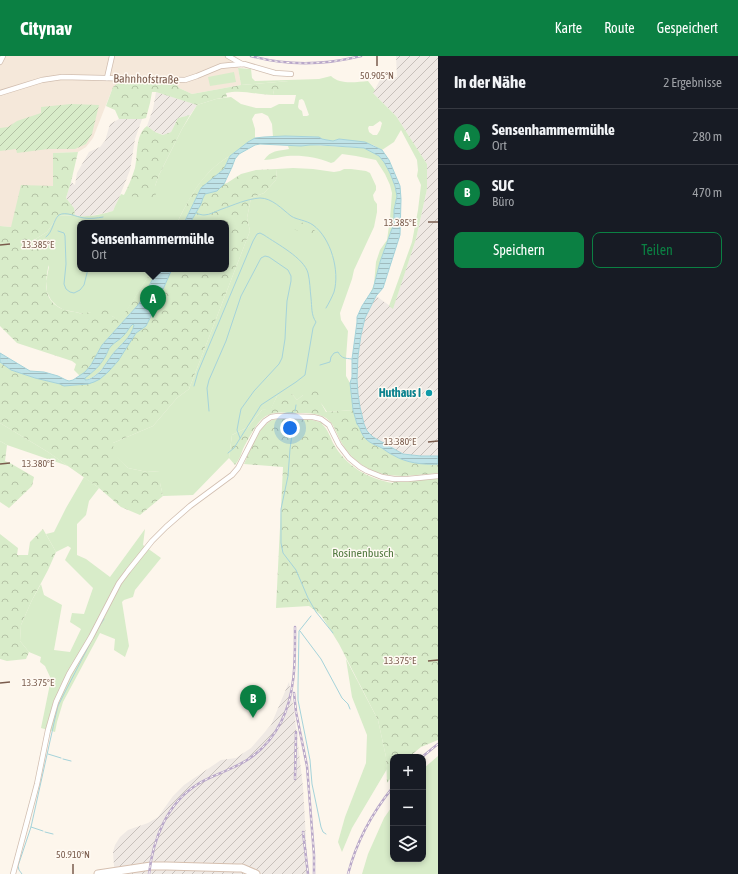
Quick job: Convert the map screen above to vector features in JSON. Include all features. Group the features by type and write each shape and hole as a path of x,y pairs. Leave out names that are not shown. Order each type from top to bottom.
{"main road":[{"path":"98,874 144,867 167,866 242,868 256,874"}],"street":[{"path":"0,62 3,56"},
{"path":"107,78 112,56"},
{"path":"228,56 244,64"},
{"name":"Bahnhofstraße","path":"0,93 42,80 62,77 185,80 220,66 244,64 275,73 291,74"},
{"path":"13,874 37,784 48,730 56,702 69,674 91,637 119,583 152,541 166,527 190,506 232,475 238,468 258,429 264,421 278,416 313,417 321,419 329,426 349,458 367,471 382,477 394,479 438,476"}],"shaded area":[{"path":"0,56 236,56 241,85 192,94 179,88 113,87 93,138 86,147 78,152 53,153 53,186 11,227 0,226"},
{"path":"396,56 438,56 438,456 403,454 373,437 367,431 364,424 358,394 358,356 365,318 376,296 393,308 416,239 427,189 427,164 396,116 373,93 380,80 397,77"},
{"path":"156,92 197,105 190,115 178,118 171,132 164,135 155,132 147,126 153,109"},
{"path":"119,119 142,119 135,139 130,170 119,198 113,211 88,216 75,216 74,208 66,198 71,182 75,185 77,173 89,152 100,147 105,141 110,124"},
{"path":"289,682 294,710 303,787 308,874 116,874 113,852 120,837 128,830 148,823 158,817 173,796 184,785 221,760 236,758 251,748 271,725"}],"green space":[{"path":"238,68 251,69 252,78 255,81 319,79 331,76 343,82 368,81 375,90 373,93 396,116 427,164 427,189 416,239 393,309 389,306 412,242 421,185 417,176 417,160 401,130 394,142 382,150 373,145 339,139 333,141 319,137 273,137 272,124 268,116 262,113 255,114 252,119 255,129 255,138 223,160 207,174 191,197 179,220 77,220 77,272 151,272 120,321 112,316 91,312 84,314 64,310 51,300 47,292 46,281 49,267 39,248 33,245 34,240 47,232 58,216 90,216 113,211 121,194 124,195 155,186 182,129 197,105 216,99 231,97 241,104 256,108 271,108 279,104 294,104 296,95 273,95 274,90 289,81 241,85","holes":["302,99 309,115 307,116 303,116 302,111 298,107 299,100","380,121 382,123 377,135 373,135 369,132 369,126 373,126"]},
{"path":"234,72 236,82 210,86 208,77"},
{"path":"289,81 291,86 274,90 273,95 232,92 226,93 227,97 197,105 152,92 146,118 142,119 119,119 115,110 106,106 113,87 118,83 175,82 179,88 192,94 241,85"},
{"path":"71,104 99,105 92,134 86,144 75,149 48,149 17,153 16,149 0,151 0,128 8,127 17,121 41,113 41,107"},
{"path":"190,115 159,175 155,186 156,197 143,198 124,195 135,168 140,135 143,130 147,126 155,132 163,135 171,132 178,118"},
{"path":"310,145 364,148 379,156 390,173 397,196 394,210 394,223 380,262 373,289 369,297 374,284 376,262 380,250 387,240 392,193 390,185 376,160 356,156 342,154 331,163 315,158 298,156 287,156 264,160 269,154 289,149 288,146"},
{"path":"78,152 66,198 74,208 75,216 58,216 47,232 34,240 34,245 39,248 46,247 48,251 49,260 46,283 48,295 54,304 69,311 81,313 90,312 108,306 112,316 120,320 151,272 156,272 138,305 102,345 91,365 80,376 74,370 76,364 72,361 17,343 0,326 0,226 11,227 21,185 53,186 53,153"},
{"path":"230,156 224,169 201,188 185,220 179,220 200,182 214,167"},
{"path":"293,168 334,172 344,169 366,171 370,173 376,186 376,190 373,195 377,204 374,227 354,270 340,313 341,320 348,331 346,376 350,383 353,410 327,412 321,403 303,395 297,400 292,394 277,396 271,409 262,410 248,427 232,435 229,458 193,495 163,496 160,483 160,471 147,472 128,468 113,454 113,443 153,426 177,398 189,389 250,231 247,218 251,198 264,193 276,180 277,169"},
{"path":"277,169 276,180 264,193 251,198 247,218 250,231 189,389 177,398 153,426 113,443 114,454 128,468 147,472 160,471 160,483 163,496 140,515 121,507 99,488 48,452 0,423 0,362 11,370 35,378 69,386 88,384 118,361 136,333 146,326 171,272 229,272 229,220 192,220 205,194 217,191 224,184 241,174 256,170"},
{"path":"294,220 313,229 322,238 320,242 316,242 307,235 294,229 292,223"},
{"path":"133,324 131,333 102,369 93,377 84,380 101,364 111,346 126,333"},
{"path":"318,387 321,403 326,412 353,410 357,423 364,437 369,442 409,462 438,464 438,473 412,476 394,476 369,469 351,456 330,421 322,416 306,413 278,413 264,417 251,434 235,465 229,458 232,435 248,427 262,410 271,408 277,396 288,392 297,400 309,390"},
{"name":"Rosinenbusch","path":"275,419 312,420 323,423 322,424 338,451 351,465 366,475 393,483 438,478 438,740 421,747 413,754 390,754 390,779 387,783 386,757 378,720 339,644 321,615 309,606 276,608 283,467 244,464 254,441 261,430"},
{"path":"0,423 68,466 7,445 0,441"},
{"path":"0,441 7,445 5,461 34,477 32,486 9,508 0,502"},
{"path":"84,477 99,488 89,501 86,515 77,524 77,555 86,559 110,577 145,529 143,545 161,558 135,590 133,597 122,602 129,646 125,657 114,650 115,639 100,633 63,702 55,732 41,728 51,679 45,666 40,662 41,657 29,652 20,641 21,625 41,584 44,595 62,605 54,650 70,652 81,629 70,622 72,613 84,614 93,588 65,560 71,548 68,546 56,552 46,534 54,532"},
{"path":"43,529 56,552 21,625 20,641 29,652 26,659 7,661 0,659 0,534 18,548 17,555 28,555 30,542"},
{"path":"346,659 378,720 387,769 352,828 342,852 338,842 345,817 366,763 367,735 352,697"},
{"path":"438,756 438,874 362,874 368,854 384,818 390,809 390,862 426,862 426,766"}],"water":[{"path":"319,137 333,141 339,139 365,142 382,150 389,160 400,186 400,235 383,288 376,296 365,318 361,335 357,379 360,407 367,431 373,437 403,454 438,456 438,464 409,462 371,443 363,436 357,424 353,410 350,383 352,377 352,359 357,317 373,289 380,262 394,223 394,210 397,196 390,173 379,156 364,148 321,145 255,145 239,154 235,159 224,184 217,191 205,194 192,220 185,220 201,188 224,169 230,156 255,138"},
{"path":"156,272 171,272 146,326 136,333 118,361 108,372 94,382 64,386 11,370 0,362 0,353 30,371 44,372 69,381 73,380 85,372 91,365 102,345 138,305","holes":["133,324 133,329 101,371 85,380 85,378 101,364 111,346 123,336"]}],"waterway":[{"path":"196,213 203,215 208,214 245,201 264,198 273,202 291,216 313,225 325,238 335,265 336,284 334,292 326,308"},
{"path":"46,237 59,215 68,214 87,218 103,217"},
{"path":"58,231 64,233 65,236 66,264 64,284 66,289 74,293 80,290 84,285 87,272"},
{"path":"194,386 198,372 253,241 257,234 260,233 296,257 305,267 309,279 312,314 316,322 313,328 305,375 261,405 234,448 228,453"},
{"path":"209,411 207,388 209,380 226,341 241,296 261,258 265,256 269,257 288,270 291,276 287,301 285,339 282,358 279,364 254,391 241,409 237,430 240,438"},
{"path":"320,365 330,362 334,353 338,352 342,357 352,359"},
{"path":"295,411 296,405"},
{"path":"294,420 288,476 281,509 281,543 283,553 296,570 308,598 316,612 333,633"},
{"path":"311,616 299,631 298,700 310,760 312,784 321,827 323,832 326,834"},
{"path":"22,874 18,866 31,827 58,706 104,619"},
{"path":"300,631 321,659 342,698 348,704 350,709"},
{"path":"48,754 61,758"},
{"path":"63,759 71,761"},
{"path":"31,827 43,831"},
{"path":"45,832 53,834"}],"railway":[{"path":"251,56 292,63 320,63 361,56"},
{"path":"149,874 158,835 163,823 178,801 198,784 234,767 255,754 267,743 277,729 286,711 292,688 295,663 295,627"},
{"path":"294,693 296,712 307,766 314,855 314,874"},
{"path":"295,779 296,732"},
{"path":"426,754 438,744"},
{"path":"348,874 360,840 378,807 391,790"},
{"path":"303,832 308,874"}],"place":[{"name":"Sensenhammermühle","path":"153,318"},
{"name":"Huthaus I","path":"429,393"},
{"name":"SUC","path":"253,718"}]}
